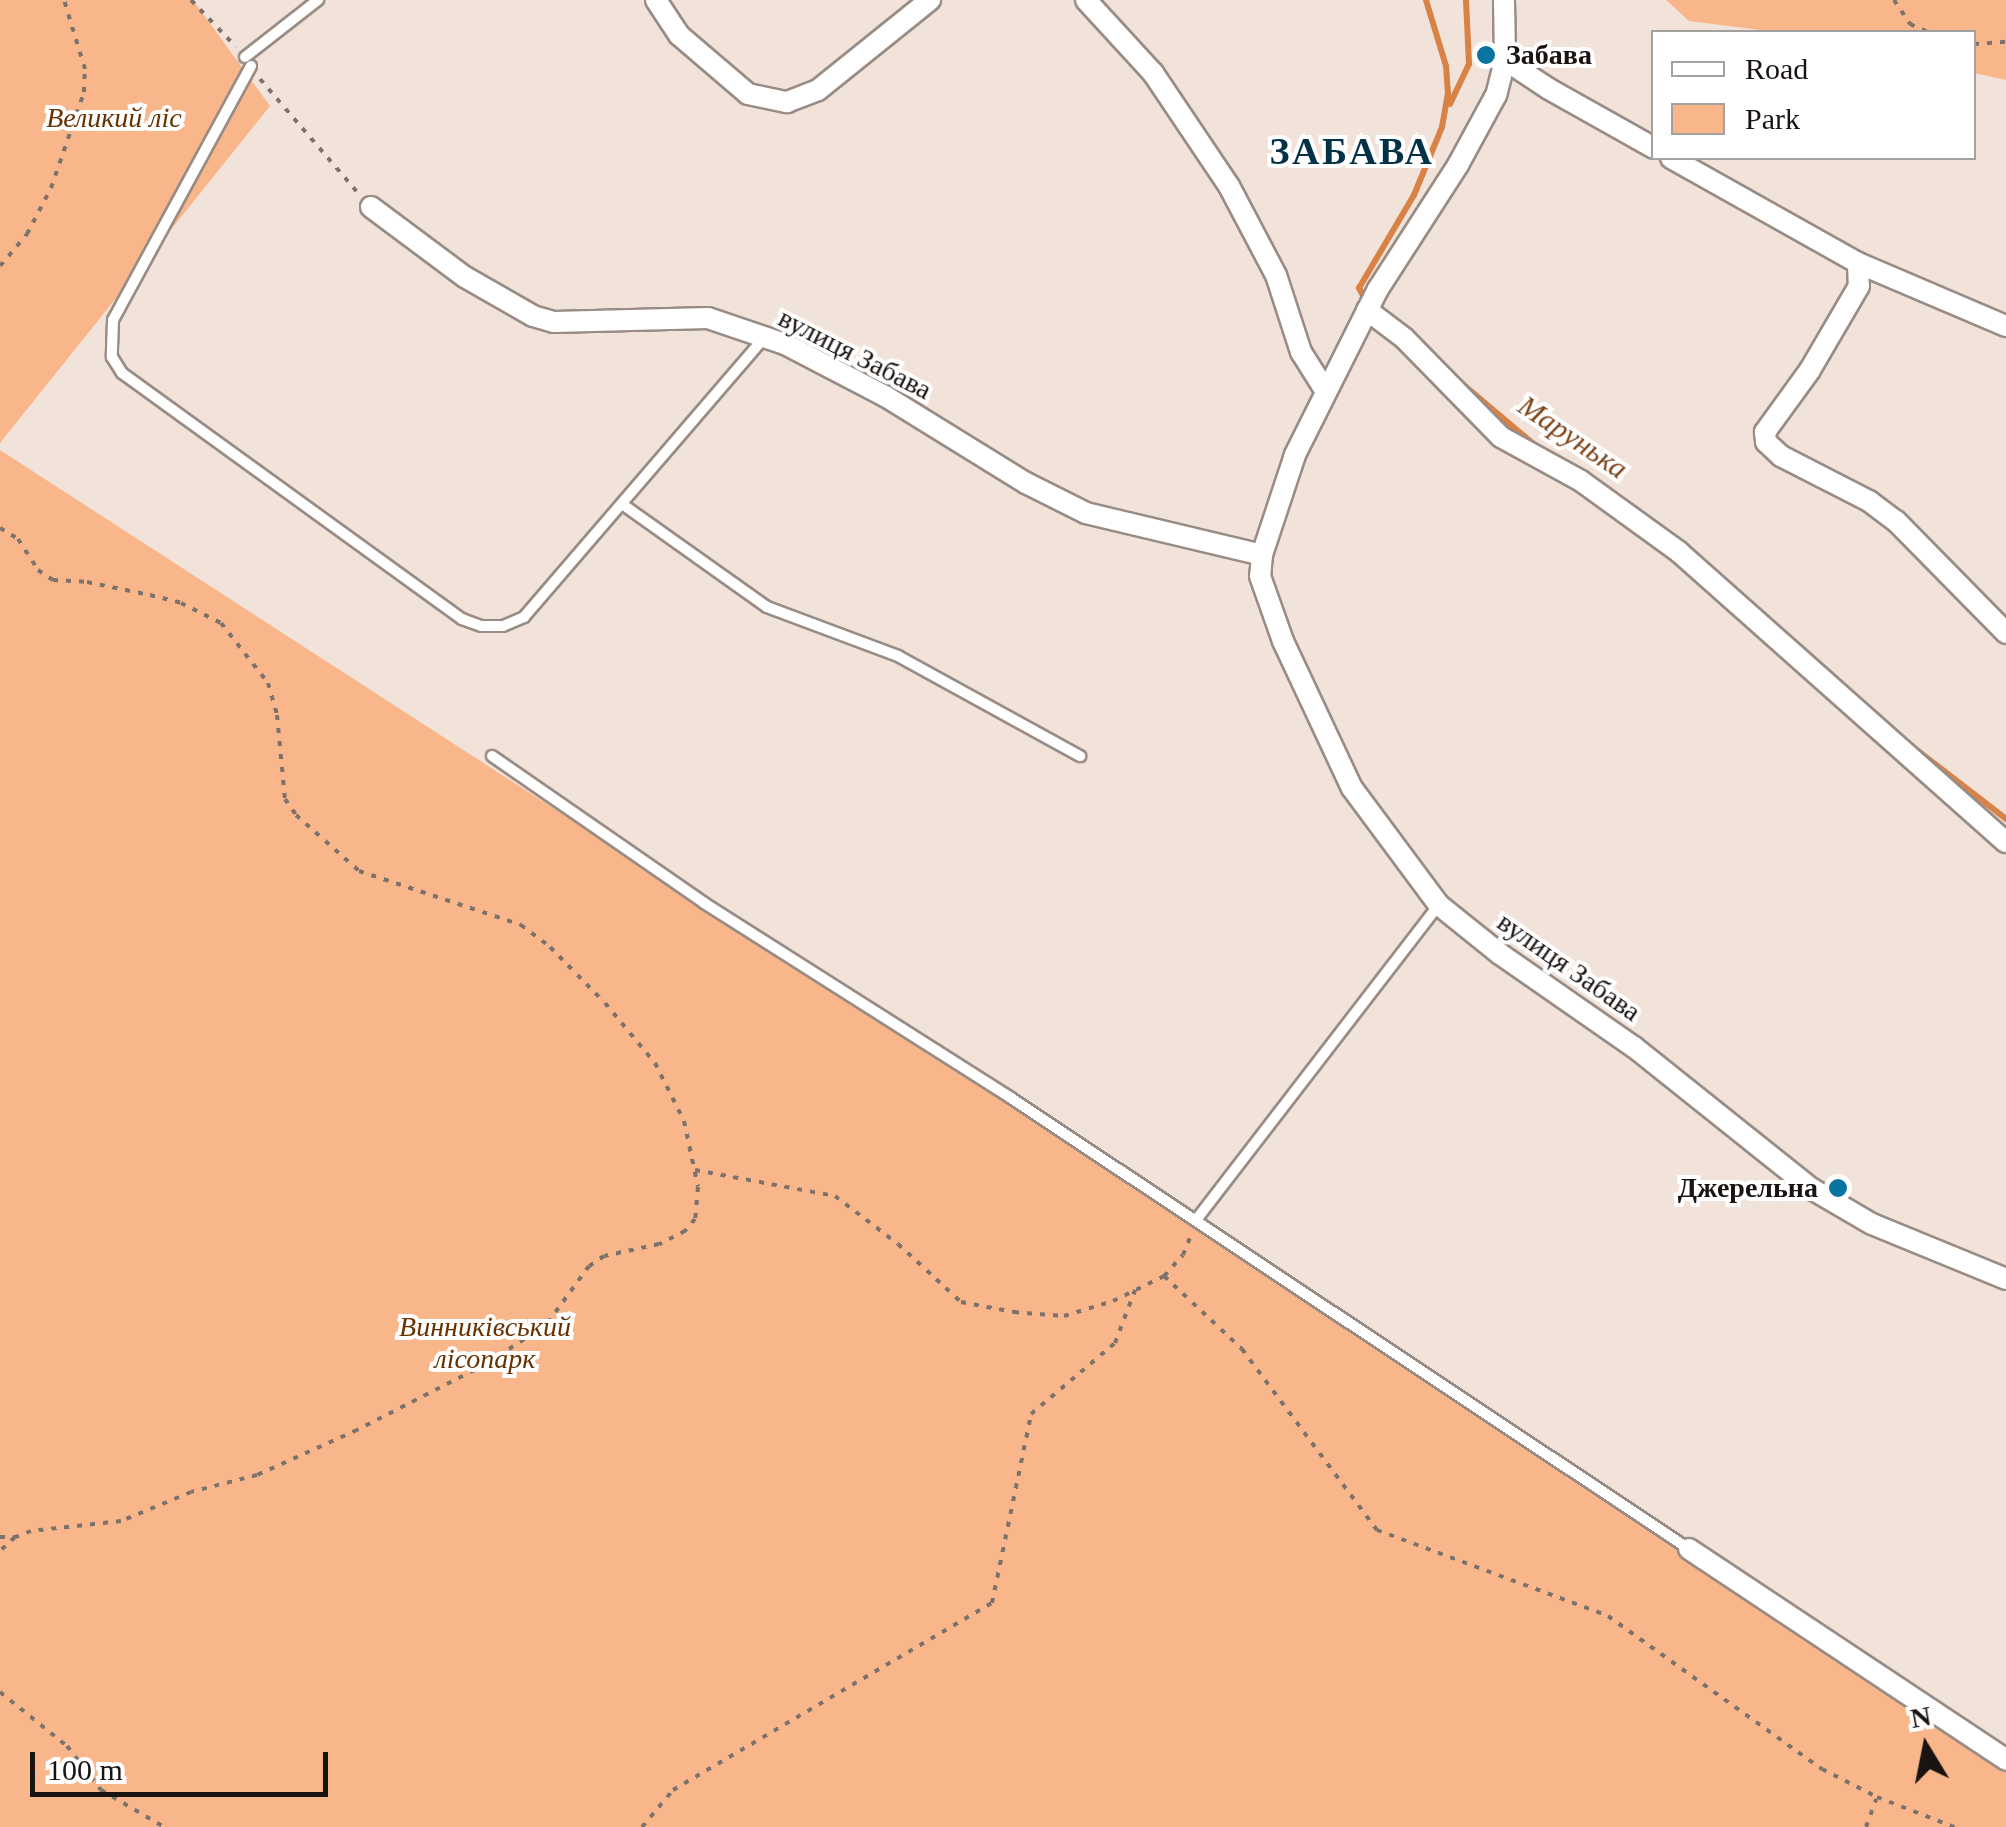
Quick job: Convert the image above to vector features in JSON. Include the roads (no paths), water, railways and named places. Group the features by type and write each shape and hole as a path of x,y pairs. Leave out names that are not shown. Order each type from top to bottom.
{"street":[{"path":"656,0 679,35 748,94 787,102 818,90 930,0"},
{"path":"1086,0 1154,74 1228,186 1276,275 1302,352 1325,390"},
{"name":"вулиця Забава","path":"1504,1 1505,60 1496,95 1458,165 1371,302 1295,456 1262,555 1260,576 1282,641 1335,756 1408,870 1439,905 1500,954 1634,1047 1816,1191 1872,1224 2006,1279"},
{"path":"1505,60 1548,90 1651,146"},
{"path":"1675,160 1858,263 2006,326"},
{"name":"вулиця Забава","path":"371,208 465,277 533,316 554,322 708,318 765,337 885,396 1026,483 1086,513 1262,555"},
{"path":"1858,263 1858,286 1810,370 1765,432 1766,442 1781,456 1869,501 1896,521 2006,633"},
{"path":"1371,302 1501,437 1582,481 1679,552 2006,842"},
{"path":"1689,1549 2006,1760"}],"lane":[{"path":"318,0 248,62 113,320 112,356 122,374 462,619 480,626 503,626 524,617 765,337"},
{"path":"622,504 768,607 898,656 1080,756"},
{"path":"492,756 704,903 1196,1220 1689,1549"},
{"path":"1196,1220 1439,905"}],"waterway":[{"name":"Марунька","path":"1366,301 1359,288 1414,195 1442,127 1448,94 1446,66 1426,0"},
{"path":"1450,104 1469,64 1466,0"},
{"name":"Марунька","path":"1459,381 1537,447"},
{"name":"Марунька","path":"1620,498 1642,514"},
{"name":"Марунька","path":"1913,747 2006,819"}],"place":[{"name":"Забава","path":"1486,55"},
{"name":"Джерельна","path":"1838,1188"}],"district":[{"name":"ЗАБАВА","path":"1352,152"}],"park label":[{"name":"Великий ліс","path":"114,118"},
{"name":"Винниківський лісопарк","path":"485,1343"}]}
